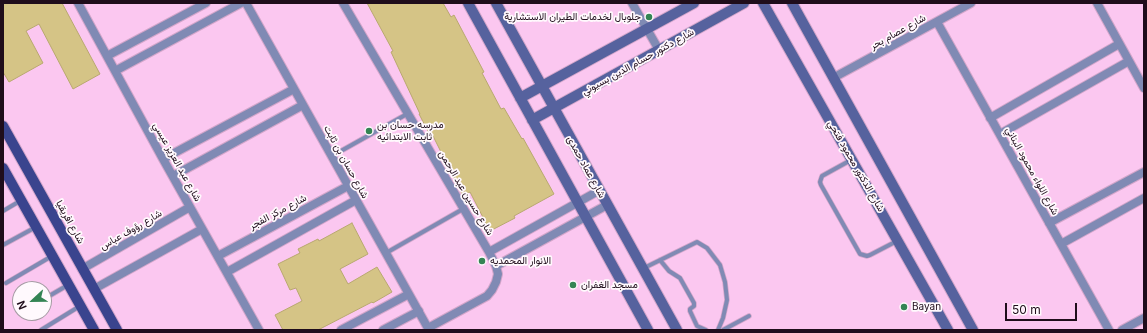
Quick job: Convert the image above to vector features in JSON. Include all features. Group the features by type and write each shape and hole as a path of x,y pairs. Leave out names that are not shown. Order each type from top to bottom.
{"main road":[{"name":"شارع افريقيا","path":"3,126 117,330"},
{"path":"4,174 21,200 94,330"}],"street":[{"name":"شارع عبد العزيز عيسي","path":"78,3 172,176 259,330"},
{"path":"107,56 206,3"},
{"path":"115,71 241,3"},
{"name":"شارع حسان بن ثابت","path":"246,3 428,329"},
{"name":"شارع حسين عبد الرحمن","path":"343,3 496,266"},
{"path":"468,3 648,330"},
{"name":"شارع عماد حمدى","path":"496,3 677,330"},
{"path":"632,3 659,50"},
{"path":"520,98 694,3"},
{"name":"شارع دكتور حسام الدين بسيوني","path":"532,120 744,3"},
{"name":"شارع الدكتور محمود فتحي","path":"763,3 948,330"},
{"path":"792,3 973,330"},
{"name":"شارع عصام بحر","path":"833,78 971,3"},
{"path":"1097,3 1144,88"},
{"name":"شارع اللواء محمود البناني","path":"937,22 1109,330"},
{"path":"990,118 1119,44"},
{"path":"1000,134 1129,61"},
{"path":"163,159 294,89"},
{"path":"172,176 303,105"},
{"path":"1049,223 1144,172"},
{"name":"شارع مركز الفجر","path":"218,256 348,186"},
{"path":"489,252 600,190"},
{"path":"1061,244 1144,198"},
{"path":"227,272 356,200"},
{"path":"428,329 486,296 492,290 496,282 498,274 496,266 607,205"},
{"name":"شارع رؤوف عباس","path":"82,269 190,208"},
{"path":"94,289 202,229"},
{"path":"341,330 409,294"},
{"path":"383,330 418,311"},
{"path":"1122,330 1144,318"}],"lane":[{"path":"332,156 407,114"},
{"path":"852,160 822,176 820,182 858,251 860,254 867,256 898,241"},
{"path":"3,211 21,200"},
{"path":"386,253 463,209"},
{"path":"3,246 36,227"},
{"path":"643,268 697,242 707,248 720,265 725,282 726,300 723,318 718,330"},
{"path":"6,283 53,256"},
{"path":"660,260 669,271 680,278 694,303 694,306 690,309 690,311 697,326 706,330"},
{"path":"52,294 68,284"},
{"path":"41,330 80,306"},
{"path":"723,330 749,316"}],"building":[{"path":"3,3 62,3 100,74 73,89 39,24 26,31 43,63 9,82 3,72"},
{"path":"367,3 443,3 451,17 454,15 484,72 482,73 501,109 504,108 522,139 523,138 554,194 514,216 515,218 490,231 470,192 463,196 433,136 431,137 391,52 393,51"},
{"path":"352,223 368,254 340,269 348,284 377,267 392,292 318,330 283,330 275,315 302,301 296,288 290,290 278,264 300,253 298,249 318,239 319,241"}],"place":[{"name":"جلوبال لخدمات الطيران الاستشارية","path":"649,17"},
{"name":"مدرسه حسان بن ثابت الابتدائيه","path":"369,131"},
{"name":"الانوار المحمديه","path":"482,261"},
{"name":"مسجد الغفران","path":"573,285"},
{"name":"Bayan","path":"904,307"}]}
